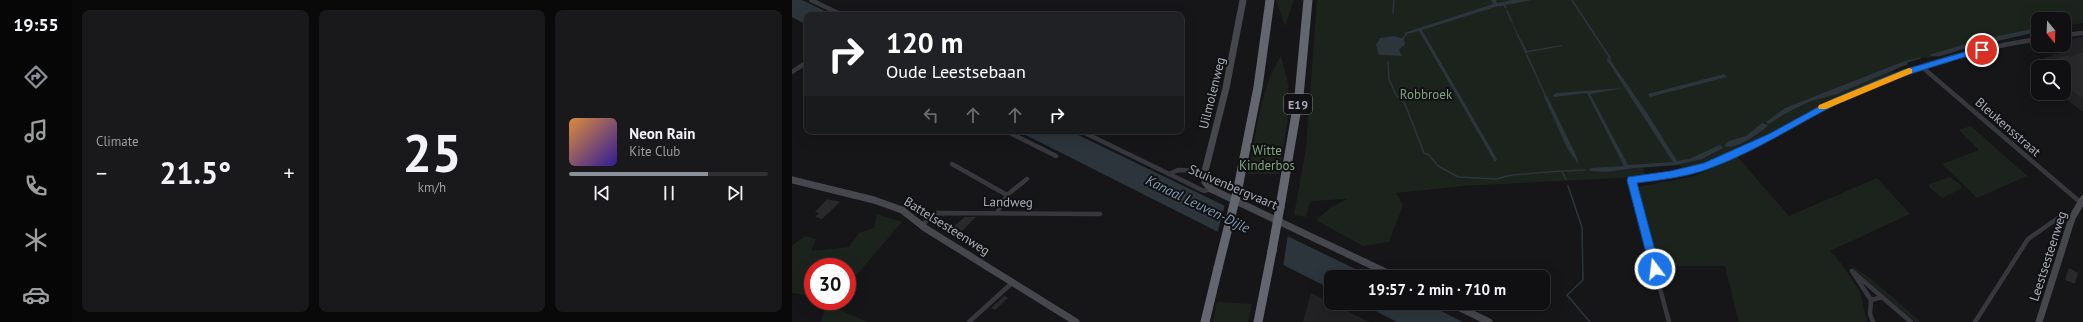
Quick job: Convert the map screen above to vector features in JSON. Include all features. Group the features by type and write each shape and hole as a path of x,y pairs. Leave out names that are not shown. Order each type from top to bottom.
{"highway":[{"path":"1205,322 1238,188 1257,93 1270,0"},
{"name":"E19","path":"1258,322 1299,96 1308,0"}],"main road":[{"name":"Uilmolenweg","path":"1205,171 1227,90 1243,0"},
{"path":"1205,171 1205,182 1211,190"},
{"name":"Battelsesteenweg","path":"792,180 874,200 902,210 921,225 1076,322"},
{"name":"Stuivenbergvaart","path":"1211,190 1381,270"},
{"name":"Leestsesteenweg","path":"2039,322 2072,218 2082,200"},
{"path":"1464,310 1489,322"}],"street":[{"path":"812,0 836,12"},
{"path":"2071,34 2083,33"},
{"path":"1669,322 1631,180 1671,175 1706,166 1772,136 1830,104 1922,67 1996,45 2031,40"},
{"path":"792,72 804,64"},
{"name":"Bleukensstraat","path":"1922,67 1998,134 2082,200"},
{"path":"1012,134 1056,156"},
{"name":"Stuivenbergvaart","path":"1087,134 1204,191 1211,190"},
{"path":"952,164 1007,195"},
{"path":"1169,174 1178,170 1205,171"},
{"path":"997,213 1007,195 1027,179"},
{"name":"Landweg","path":"921,225 937,213 1100,214"},
{"path":"1975,322 2028,239 2061,216 2064,215 2072,218"},
{"path":"1873,322 1870,314 1871,300 1852,271 1911,322"},
{"path":"969,322 1013,282"},
{"path":"1871,300 1882,297"}],"shaded area":[{"path":"2083,37 2083,112 2067,100 2071,100 2071,60 2039,60 2062,52 2071,52 2071,39"},
{"path":"1311,293 1324,300 1324,310 1345,310 1369,322 1303,322"}],"green space":[{"path":"1277,0 1294,0 1285,26 1277,3"},
{"name":"Robbroek","path":"1317,0 2083,0 2083,23 2071,25 2071,12 2031,12 2031,33 1947,54 1928,58 1922,57 1891,70 1895,75 1805,114 1780,129 1704,163 1683,169 1679,165 1643,168 1645,176 1638,177 1462,186 1396,193 1403,205 1389,242 1363,246 1316,220 1330,208 1347,199 1311,201 1311,199 1306,217 1294,215 1306,149"},
{"name":"Witte Kinderbos","path":"1281,56 1288,83 1289,111 1279,174 1248,174 1263,97 1274,68"},
{"path":"1971,126 2027,176 1977,198 1942,164 1979,150 1959,130"},
{"path":"1736,155 1789,216 1877,178 1910,214 1830,251 1841,263 1860,292 1867,322 1739,322 1725,266 1660,266 1638,187 1695,176 1735,158 1734,156"},
{"path":"1950,177 1961,185 1961,189 1942,198 1929,187 1929,184"},
{"path":"877,214 902,222 856,276 856,258 804,258 804,295 792,293 792,246 805,236 816,239 811,251 849,247 859,233 874,228"},
{"path":"1847,263 1870,278 1921,322 1915,322"},
{"path":"1217,302 1252,304 1248,322 1213,322"},
{"path":"824,310 841,310 867,322 821,322"}],"water":[{"path":"792,0 802,0 827,12 804,12 804,23 792,17"},
{"path":"1491,0 1496,0 1497,3 1512,0 1532,0 1495,7 1422,30 1497,159 1495,162 1419,31 1406,34 1404,33 1493,4"},
{"path":"1511,21 1527,51 1562,46 1525,53"},
{"path":"2031,29 2031,33 1969,47 1944,55 1929,55 1979,40"},
{"path":"1394,36 1404,39 1405,44 1399,50 1402,56 1379,55 1376,45 1380,38"},
{"path":"1608,57 1647,113 1677,161 1689,159 1720,145 1723,148 1702,159 1676,165 1605,172 1590,171 1589,169 1592,168 1624,166 1587,93 1554,97 1553,95 1557,93 1624,88 1590,94 1628,165 1673,162 1607,60"},
{"path":"1905,61 1908,64 1837,94 1811,101 1786,113 1769,124 1766,122 1785,108"},
{"path":"1724,74 1727,77 1650,97 1648,94"},
{"path":"1544,96 1547,96 1575,153 1579,165 1567,148"},
{"path":"1762,123 1768,125 1754,136 1734,146 1724,146 1729,141 1746,136"},
{"name":"Kanaal Leuven-Dijle","path":"1024,134 1076,134 1358,270 1324,270 1324,285"},
{"path":"1374,310 1439,310 1463,322 1397,322"}],"pier":[{"path":"1225,204 1288,234 1283,267 1217,234"}],"building":[{"path":"2083,52 2083,99 2071,90 2071,60 2053,60 2067,55 2070,57"},
{"path":"827,199 840,202 822,219 815,217 819,213 815,212"},
{"path":"965,217 976,217 962,231 954,226"},
{"path":"2069,268 2078,273 2075,284 2065,280"},
{"path":"1004,296 1008,298 995,310 991,308"}],"waterway":[{"path":"1393,13 1394,0"},
{"path":"1572,0 1610,58"},
{"path":"1507,11 1512,22"},
{"path":"1402,39 1407,34"},
{"path":"1526,53 1546,97"},
{"path":"1905,62 1920,58"},
{"path":"1388,62 1389,79 1396,95 1405,104 1424,153 1429,155 1438,166 1458,177 1496,179 1512,175 1562,171 1566,180"},
{"path":"1563,171 1585,170"},
{"path":"1568,186 1582,227 1583,280 1567,295 1590,322"}],"slow traffic":[{"path":"1822,107 1909,71"}],"route":[{"path":"1655,269 1631,180 1671,175 1706,166 1784,130 1824,106 1906,72 1982,50"}]}
